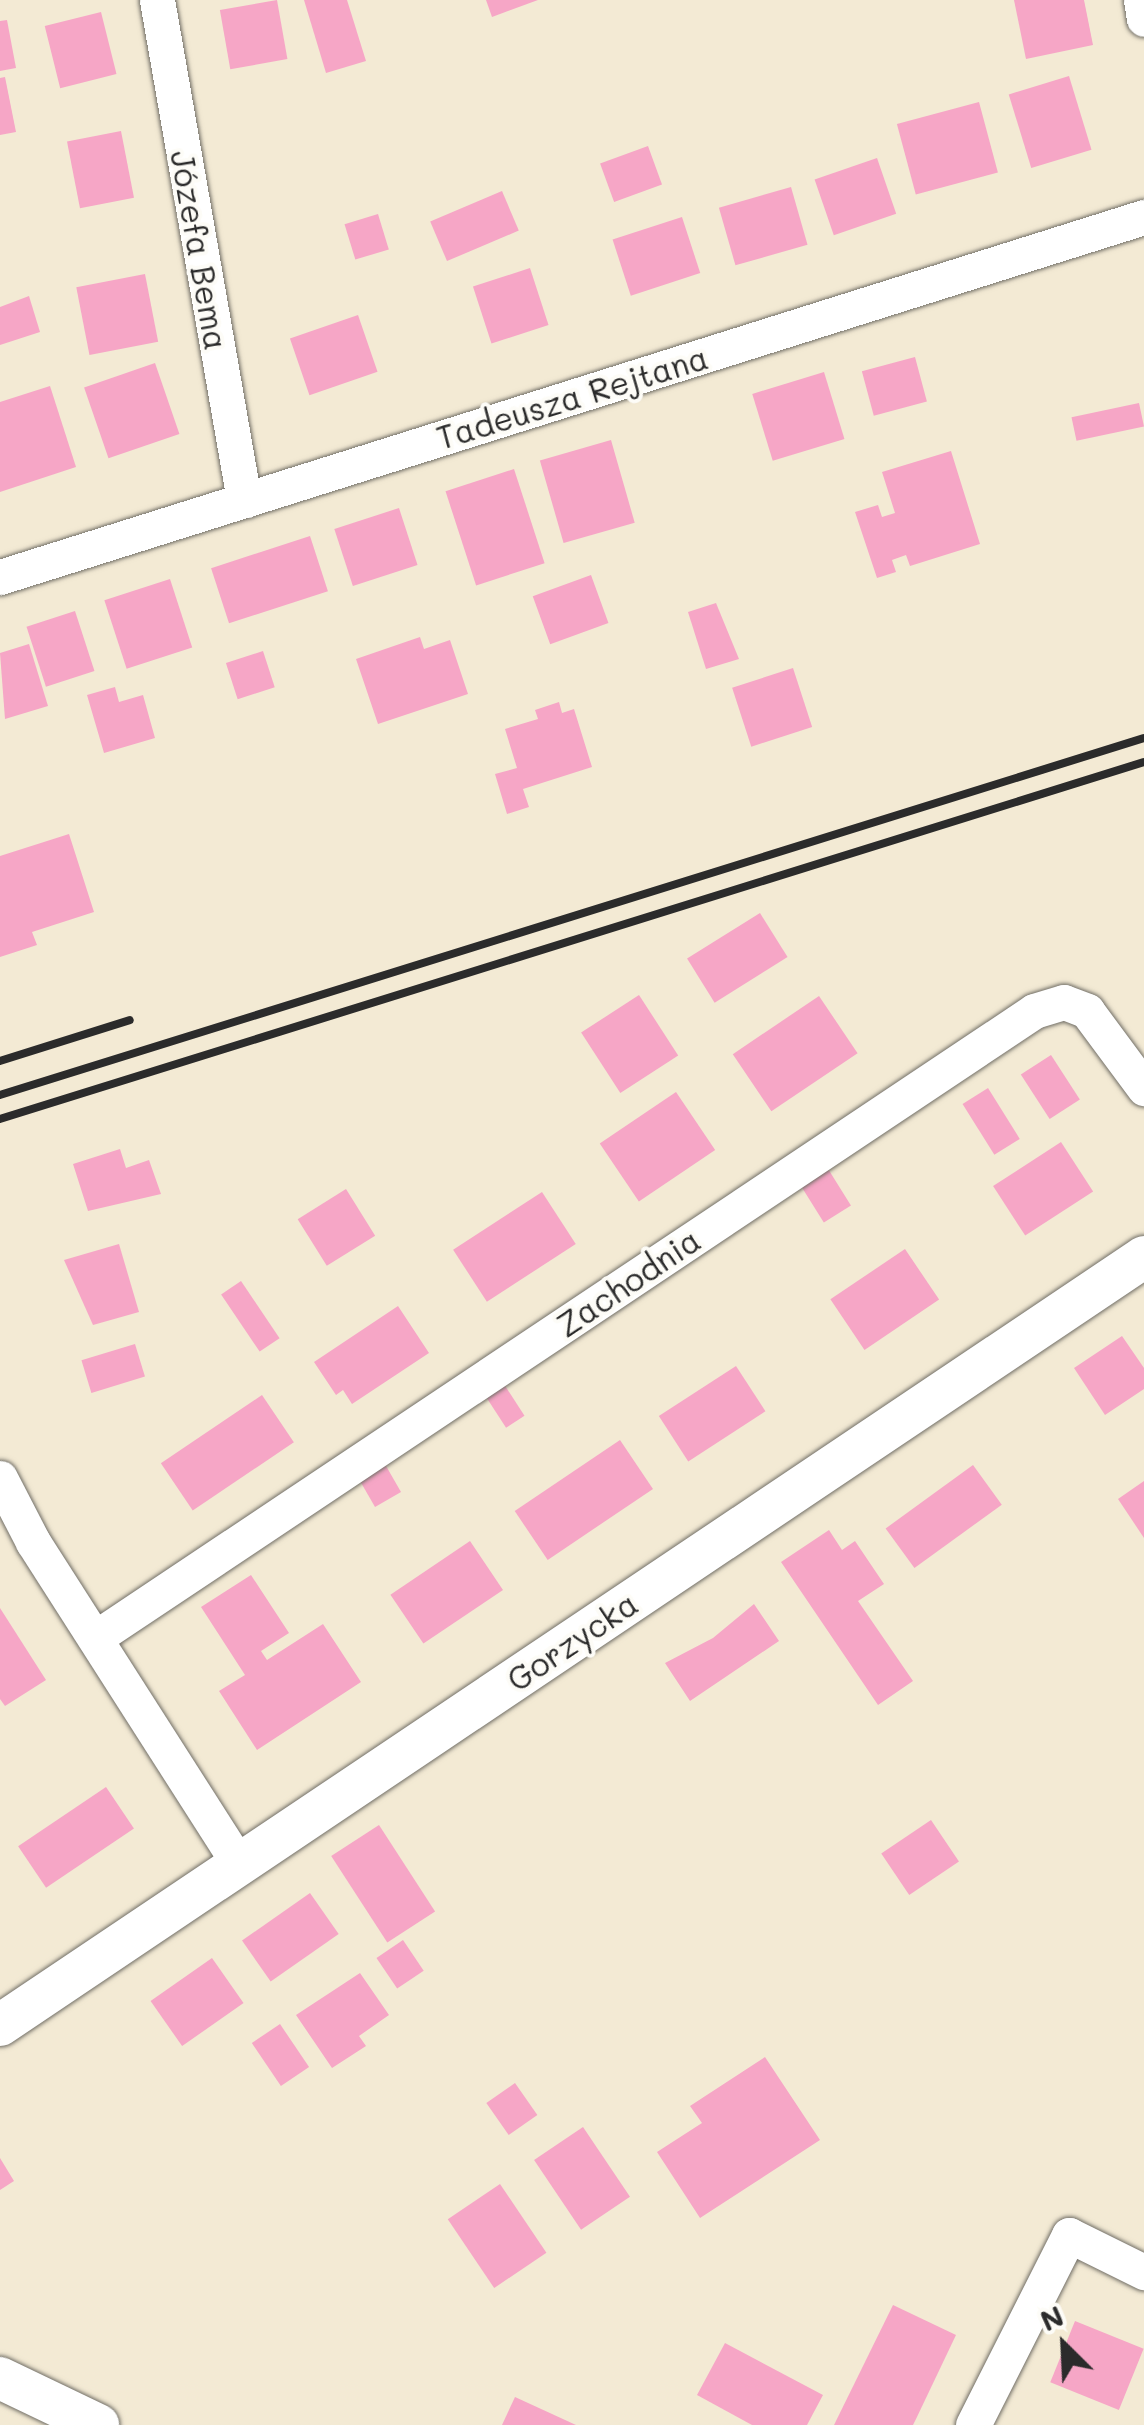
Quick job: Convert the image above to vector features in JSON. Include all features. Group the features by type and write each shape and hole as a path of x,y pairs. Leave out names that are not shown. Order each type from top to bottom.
{"street":[{"name":"Józefa Bema","path":"157,0 244,500"},
{"path":"1141,0 1144,19"},
{"name":"Tadeusza Rejtana","path":"0,577 1144,217"},
{"name":"Zachodnia","path":"95,1638 1034,1010 1064,1002 1087,1011 1144,1088"},
{"name":"Gorzycka","path":"0,2025 1144,1257"},
{"path":"0,1478 95,1638 239,1864"},
{"path":"973,2425 1069,2235 1144,2272"},
{"path":"0,2378 98,2425"}],"building":[{"path":"277,0 287,59 230,69 220,10"},
{"path":"304,0 347,0 366,61 326,73"},
{"path":"486,0 538,0 492,17"},
{"path":"1014,0 1084,0 1093,45 1026,59"},
{"path":"101,12 116,74 60,88 45,26"},
{"path":"7,20 16,68 0,71 0,21"},
{"path":"1069,76 1092,150 1031,168 1009,94"},
{"path":"5,77 16,132 0,135 0,78"},
{"path":"979,102 998,173 916,195 897,124"},
{"path":"121,131 134,198 80,208 67,141"},
{"path":"648,146 662,185 614,202 600,163"},
{"path":"877,158 896,214 834,235 815,179"},
{"path":"791,187 808,245 735,265 719,208"},
{"path":"502,191 519,231 447,261 430,221"},
{"path":"378,214 389,249 355,260 345,224"},
{"path":"682,217 700,273 631,296 613,240"},
{"path":"530,268 549,325 491,344 473,287"},
{"path":"145,274 158,342 89,355 76,287"},
{"path":"29,296 40,332 0,345 0,307"},
{"path":"358,315 378,372 309,395 290,338"},
{"path":"915,357 927,401 874,416 862,371"},
{"path":"155,363 179,434 109,458 84,387"},
{"path":"824,372 844,439 773,461 752,394"},
{"path":"50,386 76,467 0,492 0,402"},
{"path":"1139,403 1144,426 1076,441 1072,417"},
{"path":"611,440 635,523 564,543 540,460"},
{"path":"951,451 980,544 910,566 906,555 892,560 896,572 877,578 855,512 878,505 882,517 895,513 882,472"},
{"path":"514,469 545,563 476,585 446,491"},
{"path":"399,508 418,565 353,586 334,529"},
{"path":"310,536 328,591 229,623 211,568"},
{"path":"591,575 608,623 550,644 533,596"},
{"path":"170,579 192,647 127,669 104,600"},
{"path":"716,603 739,659 706,669 688,612"},
{"path":"75,611 94,671 46,687 26,627"},
{"path":"420,637 424,649 450,640 468,694 378,724 356,659"},
{"path":"29,644 48,706 5,719 0,653"},
{"path":"263,651 275,687 238,699 226,663"},
{"path":"793,668 812,727 751,747 732,688"},
{"path":"115,687 119,702 143,695 155,738 104,753 87,695"},
{"path":"559,702 562,713 574,709 592,767 523,789 529,807 507,814 495,774 517,768 505,729 538,719 535,710"},
{"path":"69,834 94,912 32,932 37,945 0,957 0,856"},
{"path":"760,913 788,957 715,1003 687,959"},
{"path":"639,995 678,1055 620,1093 581,1033"},
{"path":"819,996 858,1053 771,1111 733,1054"},
{"path":"1051,1055 1080,1099 1050,1119 1021,1075"},
{"path":"988,1088 1020,1139 994,1155 963,1104"},
{"path":"676,1092 715,1150 639,1201 600,1143"},
{"path":"1061,1142 1093,1191 1025,1236 993,1186"},
{"path":"120,1149 126,1168 149,1160 161,1194 88,1211 73,1164"},
{"path":"825,1164 851,1206 824,1223 798,1181"},
{"path":"346,1189 375,1236 327,1266 298,1219"},
{"path":"542,1192 576,1244 487,1302 453,1250"},
{"path":"119,1244 139,1312 93,1325 64,1260"},
{"path":"905,1249 939,1300 864,1350 830,1299"},
{"path":"241,1281 280,1338 260,1352 221,1294"},
{"path":"398,1306 429,1353 352,1404 343,1390 336,1395 314,1362"},
{"path":"1122,1336 1144,1368 1144,1389 1105,1415 1074,1368"},
{"path":"135,1344 145,1377 91,1393 81,1360"},
{"path":"736,1366 765,1411 688,1461 659,1416"},
{"path":"500,1378 525,1416 506,1428 482,1390"},
{"path":"262,1395 294,1442 193,1510 161,1463"},
{"path":"620,1440 653,1489 548,1560 515,1511"},
{"path":"382,1459 401,1492 375,1507 356,1474"},
{"path":"973,1465 1002,1505 914,1568 886,1528"},
{"path":"1144,1481 1144,1538 1118,1499"},
{"path":"829,1530 842,1550 855,1541 884,1584 858,1601 913,1681 878,1705 781,1562"},
{"path":"470,1541 503,1590 423,1644 390,1595"},
{"path":"251,1575 289,1633 261,1651 267,1660 323,1624 361,1682 257,1750 219,1691 245,1675 201,1607"},
{"path":"754,1604 779,1641 690,1701 665,1663 713,1638"},
{"path":"0,1608 46,1680 5,1706 0,1699"},
{"path":"106,1787 134,1828 46,1888 18,1846"},
{"path":"931,1820 959,1861 909,1895 881,1854"},
{"path":"379,1825 435,1911 387,1942 331,1856"},
{"path":"310,1893 339,1934 271,1982 242,1941"},
{"path":"403,1940 424,1971 397,1989 376,1958"},
{"path":"212,1958 244,2003 182,2046 151,2001"},
{"path":"360,1973 389,2015 359,2036 366,2046 332,2068 296,2015"},
{"path":"280,2024 309,2067 281,2086 252,2043"},
{"path":"765,2057 820,2140 700,2218 657,2152 702,2123 690,2106"},
{"path":"515,2083 537,2115 509,2135 486,2103"},
{"path":"583,2127 630,2197 581,2230 534,2160"},
{"path":"0,2158 14,2181 0,2190"},
{"path":"500,2184 546,2253 494,2288 448,2219"},
{"path":"893,2305 956,2335 916,2419 913,2425 834,2425"},
{"path":"1075,2321 1144,2349 1119,2410 1050,2382"},
{"path":"725,2343 823,2395 807,2425 752,2425 697,2395"},
{"path":"515,2397 576,2425 502,2425"}],"railway":[{"path":"0,1095 1144,738"},
{"path":"0,1119 1144,762"},
{"path":"0,1061 130,1020"}]}
